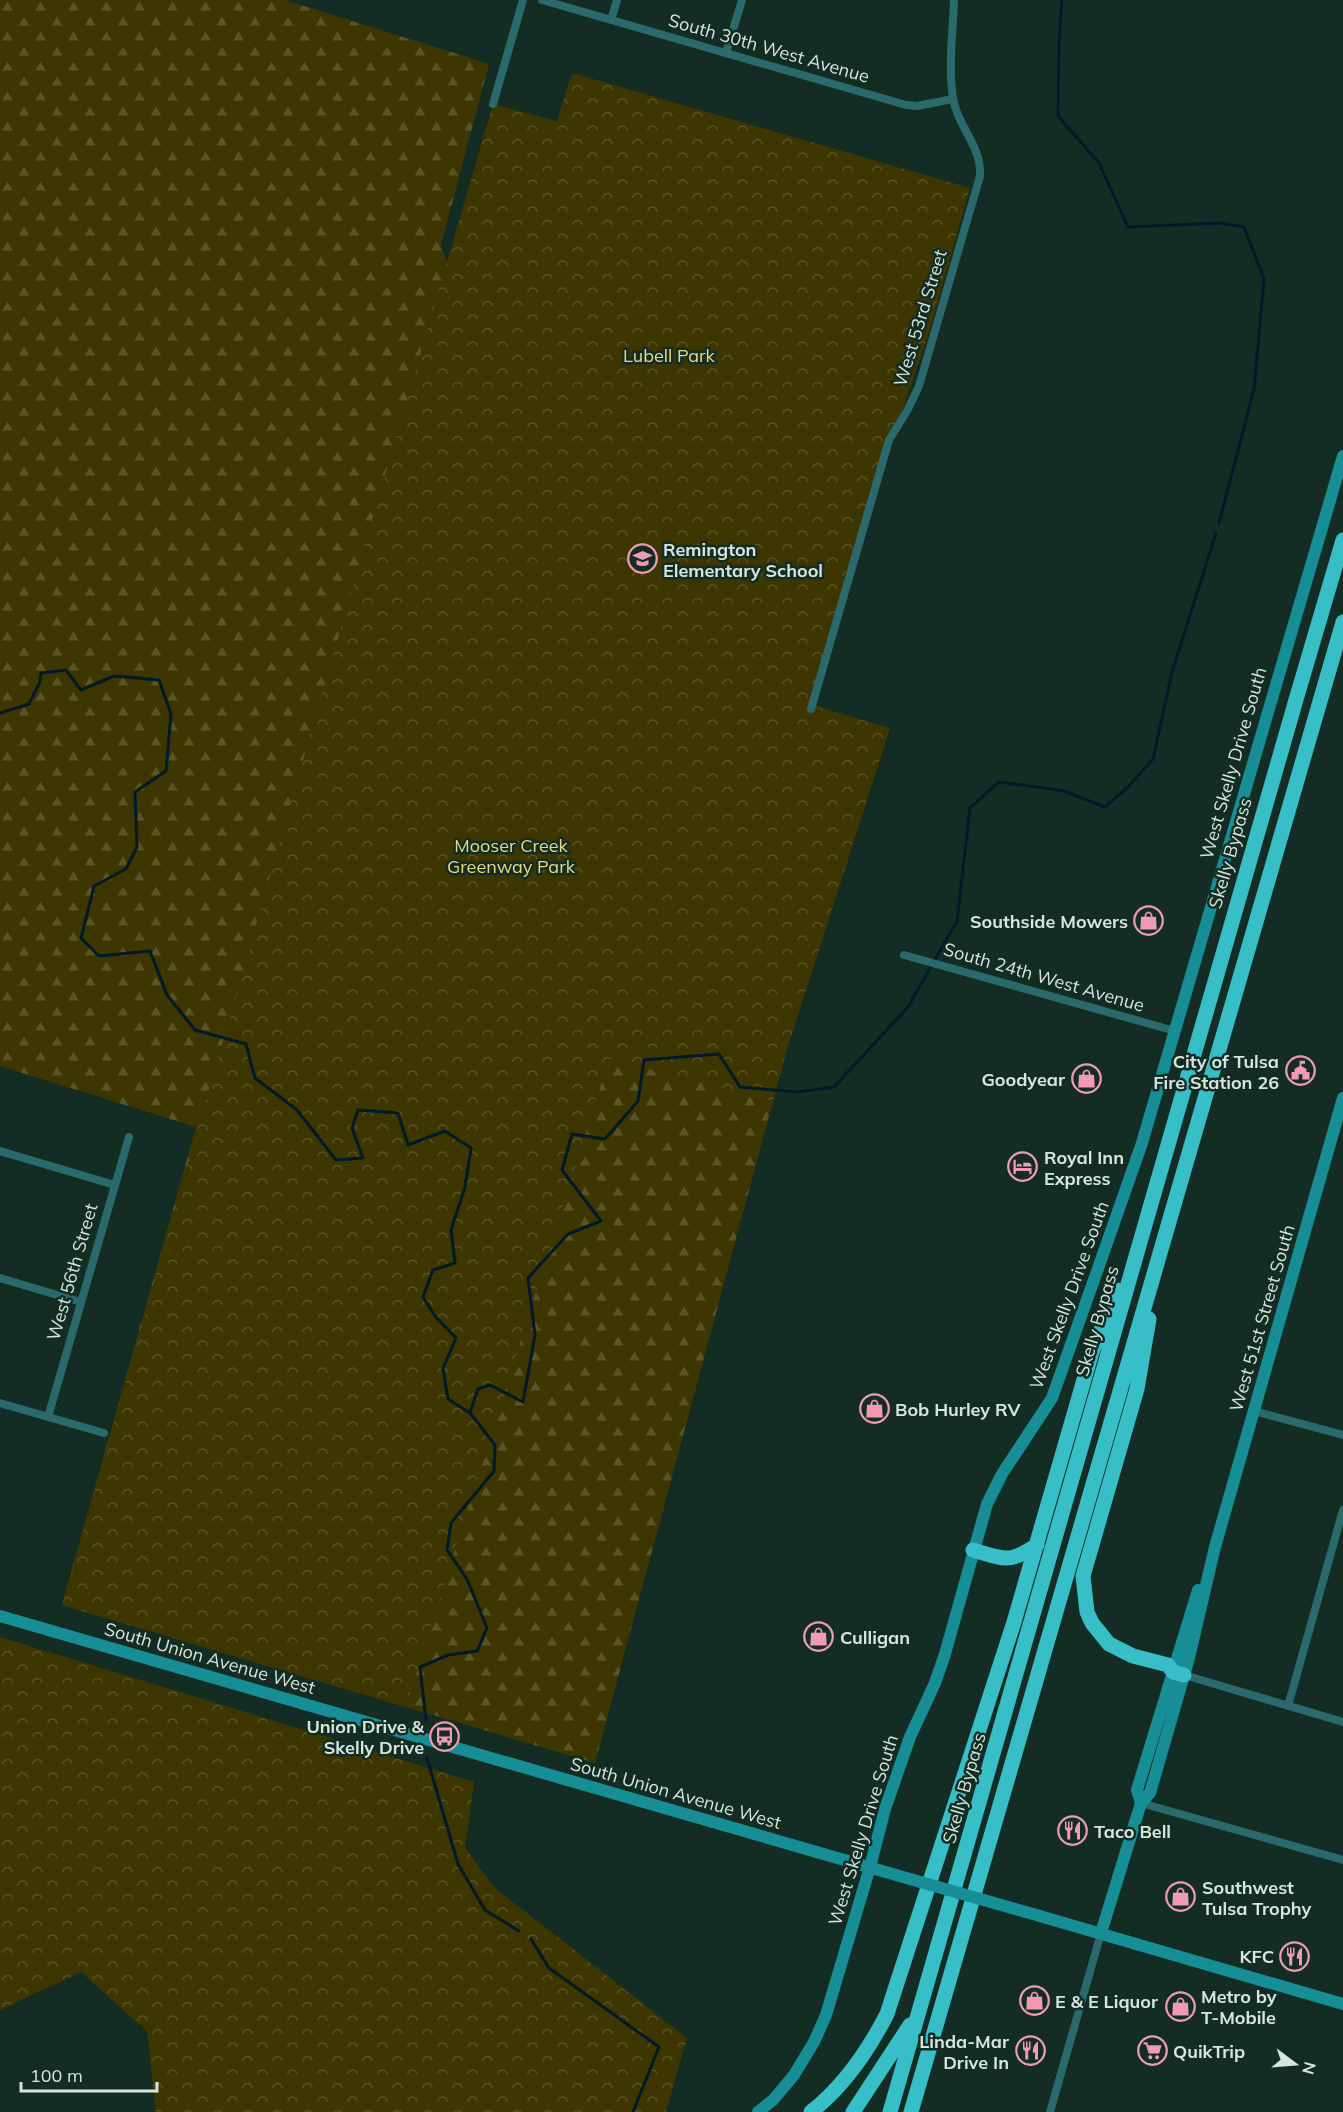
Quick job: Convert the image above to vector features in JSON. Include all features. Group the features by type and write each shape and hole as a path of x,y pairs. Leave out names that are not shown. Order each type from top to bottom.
{"highway":[{"name":"Skelly Bypass","path":"890,2112 1237,899 1343,540"},
{"path":"911,2112 1343,622"},
{"path":"811,2112 835,2092 847,2077 878,2033 887,2014 1037,1545 1092,1352 1145,1224"},
{"path":"1166,1230 1137,1389 1083,1576 1088,1612 1092,1623 1109,1644 1133,1656 1168,1665 1178,1673"},
{"path":"973,1550 1003,1559 1011,1559 1037,1545"},
{"path":"853,2112 919,2013"}],"street":[{"path":"493,104 523,0"},
{"name":"South 30th West Avenue","path":"542,0 906,105 917,106 953,99"},
{"path":"611,20 617,0"},
{"path":"726,53 742,0"},
{"name":"West 53rd Street","path":"811,709 889,440 919,386 980,176 977,151 963,126 953,99 954,0"},
{"name":"West Skelly Drive South","path":"758,2112 773,2100 794,2075 814,2042 826,2015 885,1809 910,1737 935,1683 945,1654 990,1496 1052,1398 1142,1143 1343,456"},
{"name":"South 24th West Avenue","path":"904,955 1175,1031"},
{"name":"West 51st Street South","path":"1052,2112 1101,1934 1141,1803 1150,1792 1178,1673 1209,1579 1215,1547 1343,1098"},
{"name":"West 56th Street","path":"48,1417 129,1137"},
{"path":"0,1151 115,1185"},
{"path":"0,1278 81,1302"},
{"path":"0,1403 104,1433"},
{"path":"1254,1411 1343,1436"},
{"path":"1288,1706 1343,1510"},
{"name":"South Union Avenue West","path":"0,1616 1343,2004"},
{"path":"1178,1673 1343,1722"},
{"path":"1141,1803 1343,1860"}],"green space":[{"path":"0,0 285,0 489,64 441,245 469,328 803,704 890,728 787,1049 595,1763 62,1605 196,1127 0,1066"},
{"name":"Mooser Creek Greenway Park","path":"572,73 970,188 927,339 908,393 812,705 890,728 787,1049 773,1101 609,1059 406,1707 62,1605 493,104 557,121"},
{"path":"0,1637 474,1782 465,1848 495,1888 687,2038 666,2112 156,2112 147,2031 81,1972 0,2010"}],"waterway":[{"path":"1062,0 1058,116 1099,163 1128,227 1221,223 1244,227 1264,279 1254,389 1219,523"},
{"path":"470,1413 478,1389 490,1385 523,1402 535,1335 528,1278 568,1234 601,1221 562,1170 572,1134 605,1139 638,1101 644,1060 719,1054 740,1087 798,1092 834,1087 908,1007 957,921 970,808 999,782 1064,791 1105,807 1128,787 1153,759 1172,672 1216,533"},
{"path":"0,713 29,704 40,682 41,673 66,670 81,690 114,676 159,680 171,714 166,771 135,792 137,847 126,869 94,886 81,938 99,956 150,951 167,995 195,1030 246,1044 255,1078 297,1110 336,1160 363,1158 352,1128 358,1110 398,1113 408,1145 445,1131 471,1148 465,1187 451,1230 455,1263 433,1270 423,1297 435,1316 456,1338 443,1368 448,1399 470,1413 495,1445 494,1471 451,1523 447,1550 467,1579 487,1628 477,1651 448,1655 420,1667 426,1720"},
{"path":"427,1758 458,1864 485,1910 519,1931"},
{"path":"531,1939 549,1968 659,2047 633,2112"}],"place":[{"name":"Remington Elementary School","path":"642,559"},
{"name":"Southside Mowers","path":"1149,921"},
{"name":"City of Tulsa Fire Station 26","path":"1300,1071"},
{"name":"Goodyear","path":"1086,1079"},
{"name":"Royal Inn Express","path":"1023,1167"},
{"name":"Bob Hurley RV","path":"874,1409"},
{"name":"Culligan","path":"819,1637"},
{"name":"Union Drive & Skelly Drive","path":"445,1736"},
{"name":"Taco Bell","path":"1073,1831"},
{"name":"Southwest Tulsa Trophy","path":"1181,1897"},
{"name":"KFC","path":"1295,1956"},
{"name":"E & E Liquor","path":"1034,2001"},
{"name":"Metro by T-Mobile","path":"1180,2006"},
{"name":"Linda-Mar Drive In","path":"1030,2051"},
{"name":"QuikTrip","path":"1152,2051"}],"park label":[{"name":"Lubell Park","path":"669,355"}]}
